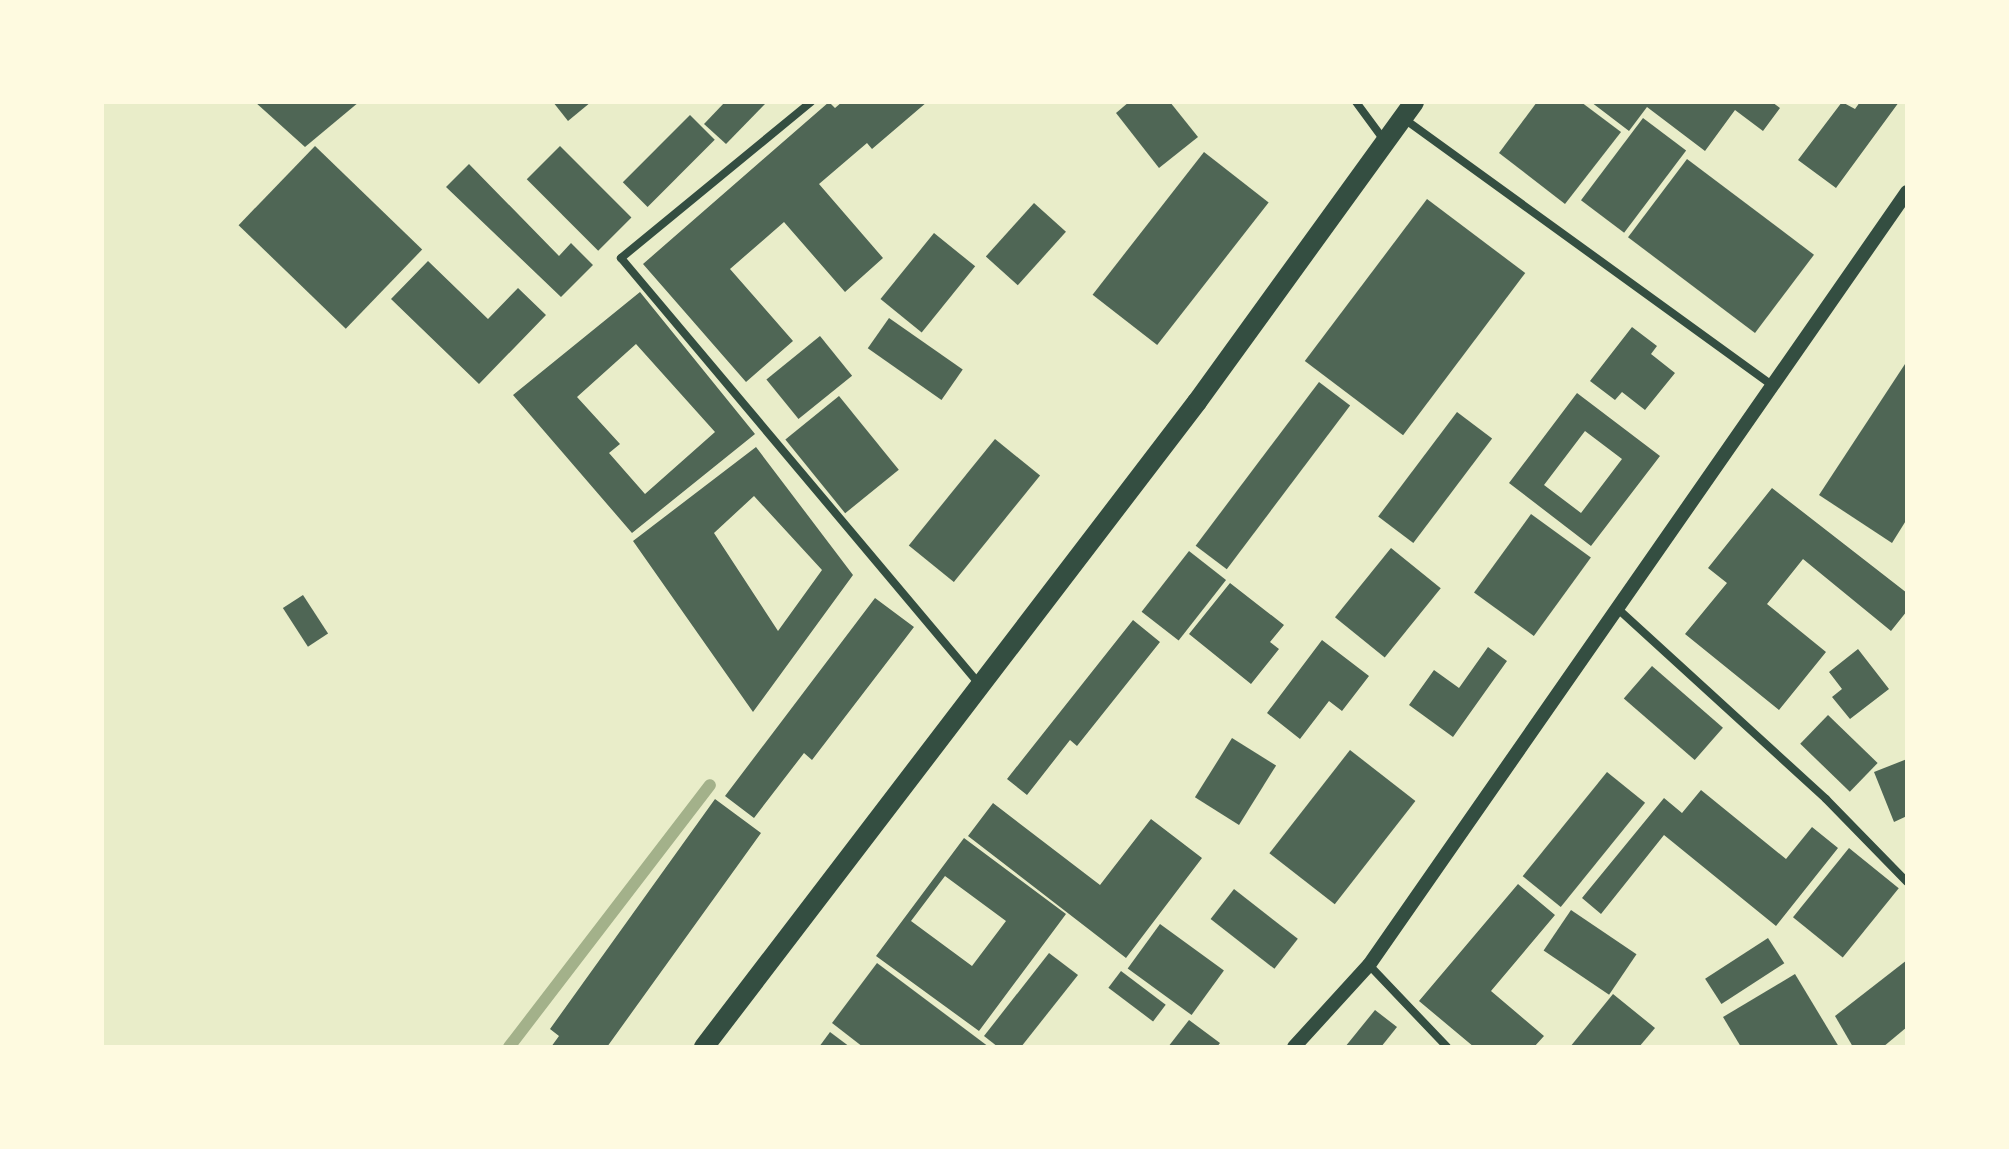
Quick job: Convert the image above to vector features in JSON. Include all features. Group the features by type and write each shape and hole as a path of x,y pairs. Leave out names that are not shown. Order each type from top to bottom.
{"main road":[{"path":"704,1047 1197,402 1408,110"}],"street":[{"path":"811,102 621,258 981,686"},
{"path":"1356,102 1385,142"},
{"path":"1408,110 1773,386"},
{"path":"1294,1047 1369,965 1907,192"},
{"path":"1618,609 1826,799 1907,882"},
{"path":"1369,965 1447,1047"}],"building":[{"path":"255,102 359,102 305,147"},
{"path":"553,102 591,102 568,121"},
{"path":"725,102 767,102 726,144 704,124"},
{"path":"829,102 835,108 842,102 927,102 872,149 867,143 819,184 883,258 845,292 784,222 730,269 793,341 746,382 643,264"},
{"path":"1129,102 1170,102 1198,137 1159,168 1116,113"},
{"path":"1537,102 1581,102 1621,132 1565,204 1499,153"},
{"path":"1591,102 1772,102 1780,108 1763,131 1735,110 1705,151 1647,107 1629,131"},
{"path":"1842,102 1855,109 1860,102 1899,102 1836,188 1798,160"},
{"path":"690,115 715,140 648,207 623,182"},
{"path":"1643,118 1686,150 1624,233 1581,200"},
{"path":"315,146 422,250 346,329 239,225"},
{"path":"560,146 631,217 598,251 527,179"},
{"path":"1204,152 1269,202 1157,345 1093,295"},
{"path":"1687,159 1814,255 1755,333 1628,237"},
{"path":"469,164 559,256 571,243 593,265 561,297 446,187"},
{"path":"1427,199 1525,273 1403,435 1305,361"},
{"path":"1034,203 1066,232 1018,285 986,257"},
{"path":"934,233 975,266 922,332 881,299"},
{"path":"428,261 488,319 518,288 546,315 479,384 391,299"},
{"path":"640,292 755,434 632,533 513,395","holes":["636,344 715,432 645,494 609,453 620,444 577,397"]},
{"path":"889,318 963,370 942,400 868,348"},
{"path":"1632,327 1657,346 1651,354 1675,373 1645,410 1622,392 1615,400 1590,381"},
{"path":"820,336 852,376 798,419 766,379"},
{"path":"1907,361 1907,519 1892,543 1819,495"},
{"path":"1319,382 1350,405 1227,569 1196,546"},
{"path":"1577,393 1660,456 1591,546 1509,483","holes":["1585,431 1622,459 1581,513 1544,485"]},
{"path":"839,396 899,470 845,513 785,439"},
{"path":"1457,412 1492,438 1413,543 1378,517"},
{"path":"995,439 1040,476 954,582 909,545"},
{"path":"756,447 853,575 753,712 633,541","holes":["754,496 822,570 778,631 714,533"]},
{"path":"1772,488 1907,593 1907,611 1891,631 1803,559 1767,604 1826,652 1779,710 1685,634 1727,583 1708,568"},
{"path":"1531,514 1591,557 1534,636 1474,592"},
{"path":"1391,548 1441,588 1385,657 1335,617"},
{"path":"1189,551 1226,580 1179,641 1142,612"},
{"path":"1230,583 1284,625 1270,642 1279,649 1251,684 1189,634"},
{"path":"303,595 328,634 308,647 283,608"},
{"path":"875,598 914,627 812,760 804,753 754,818 725,796"},
{"path":"1133,620 1160,642 1077,746 1070,740 1027,795 1007,779"},
{"path":"1322,640 1369,676 1342,711 1329,701 1300,739 1267,713"},
{"path":"1488,647 1507,661 1453,737 1409,705 1434,670 1459,688"},
{"path":"1858,649 1889,689 1850,719 1832,697 1842,689 1829,672"},
{"path":"1652,666 1723,728 1695,760 1624,698"},
{"path":"1828,715 1878,763 1850,792 1800,744"},
{"path":"1232,738 1276,766 1239,825 1195,797"},
{"path":"1350,750 1415,801 1335,904 1269,853"},
{"path":"1907,759 1907,816 1894,822 1874,772"},
{"path":"1607,772 1645,803 1561,907 1523,876"},
{"path":"1701,790 1786,859 1812,827 1838,848 1776,926 1664,835 1601,914 1582,898 1664,798 1682,813"},
{"path":"715,799 761,833 607,1047 551,1047 559,1036 550,1029"},
{"path":"993,803 1100,885 1151,819 1202,858 1126,958 968,836"},
{"path":"964,838 1066,914 979,1031 876,956","holes":["945,876 1006,921 972,966 911,921"]},
{"path":"1849,848 1899,888 1843,957 1793,917"},
{"path":"1518,884 1555,915 1491,991 1544,1036 1534,1047 1474,1047 1419,1001"},
{"path":"1234,889 1298,939 1274,969 1211,919"},
{"path":"1571,910 1636,954 1609,995 1544,951"},
{"path":"1160,924 1224,970 1192,1015 1128,968"},
{"path":"1768,938 1784,963 1721,1004 1705,979"},
{"path":"1049,953 1078,975 1021,1047 998,1047 984,1036"},
{"path":"1907,960 1907,1027 1883,1047 1853,1047 1835,1016"},
{"path":"877,963 989,1047 863,1047 832,1023"},
{"path":"1121,971 1166,1005 1153,1021 1108,988"},
{"path":"1795,974 1839,1047 1741,1047 1723,1017"},
{"path":"1613,994 1655,1028 1639,1047 1570,1047"},
{"path":"1375,1010 1397,1027 1381,1047 1345,1047"},
{"path":"1189,1020 1220,1043 1217,1047 1168,1047"},
{"path":"830,1032 850,1047 819,1047"}],"waterway":[{"path":"509,1047 710,785"}]}
